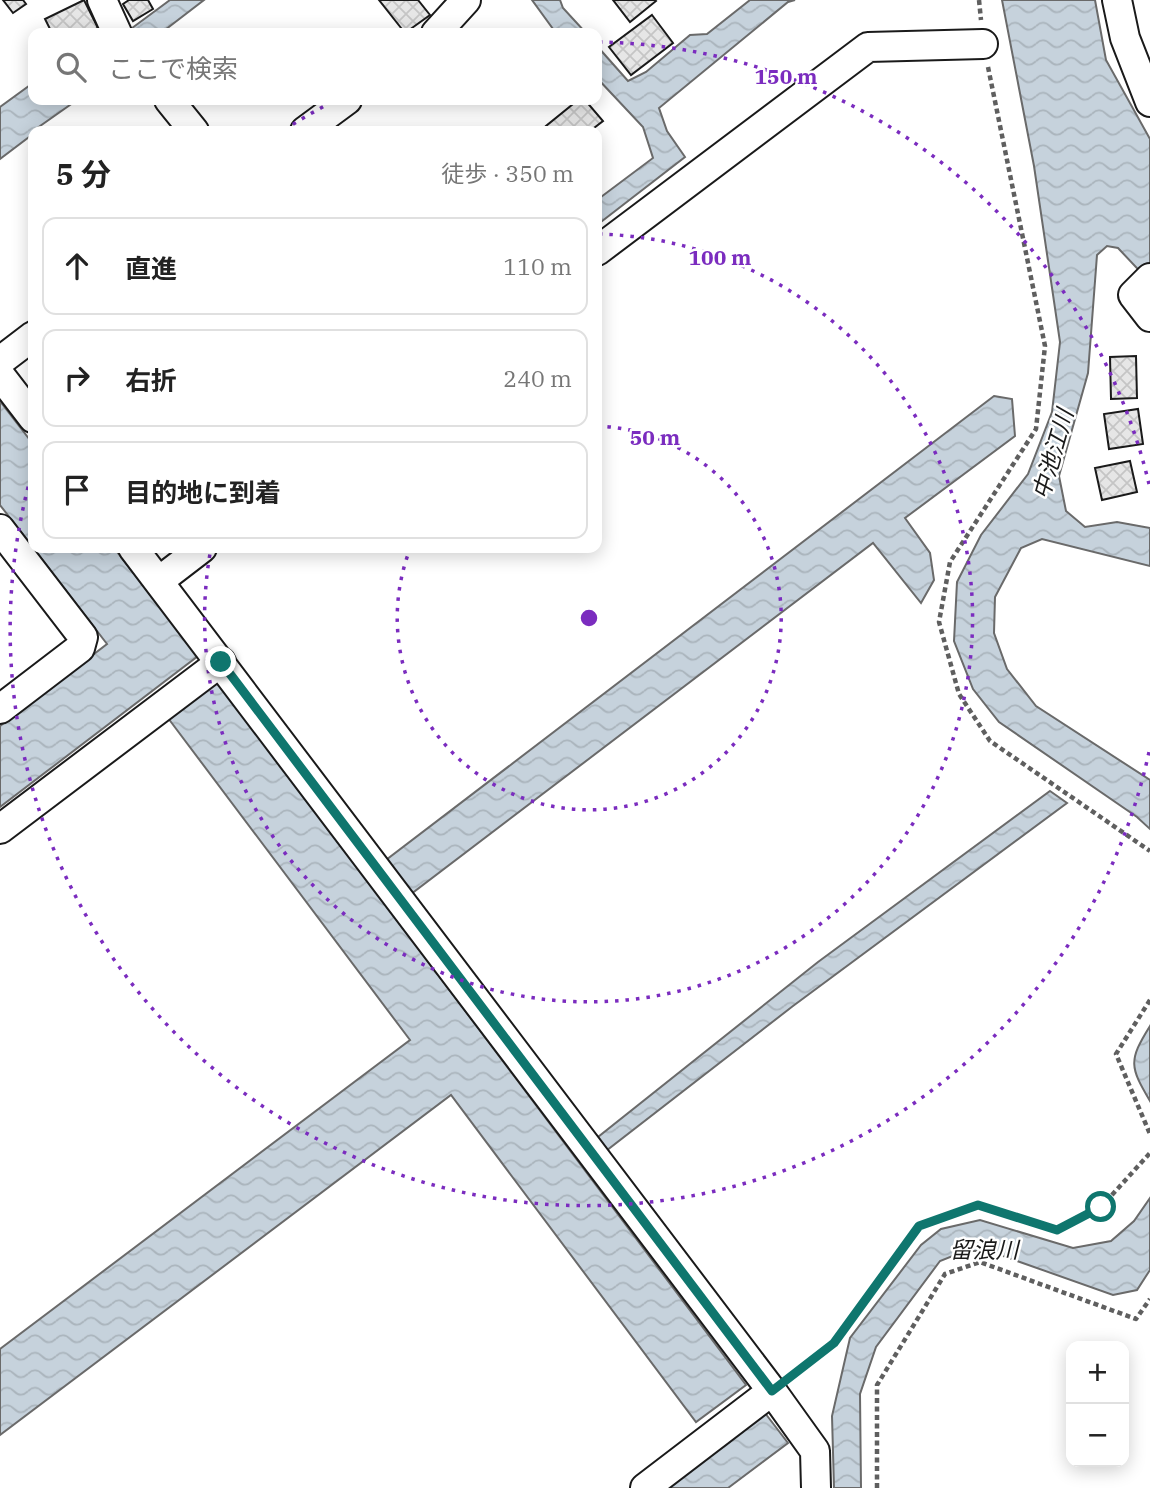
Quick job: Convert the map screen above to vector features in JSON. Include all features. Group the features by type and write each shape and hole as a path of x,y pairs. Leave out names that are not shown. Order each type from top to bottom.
{"street":[{"path":"102,0 115,28"},
{"path":"441,28 466,0"},
{"path":"1117,0 1125,38 1150,102"},
{"path":"602,247 868,47 984,44"},
{"path":"173,105 190,126"},
{"path":"313,126 340,105"},
{"path":"0,361 28,340"},
{"path":"0,375 28,411"},
{"path":"0,529 83,638 80,648 0,709"},
{"path":"137,553 772,1391 815,1451 816,1488"},
{"path":"159,581 195,553"},
{"path":"0,829 221,662"},
{"path":"645,1488 772,1391"}],"path":[{"path":"979,0 984,44 1045,346 1036,429 950,562 939,622 960,694 990,741 1150,850"},
{"path":"1150,1000 1116,1055 1150,1134"},
{"path":"772,1391 834,1343 919,1226 978,1205 1057,1230 1101,1207 1150,1153"},
{"path":"877,1488 877,1385 946,1274 980,1262 1136,1319 1150,1299"}],"water":[{"path":"170,0 204,0 168,28 132,28"},
{"path":"532,0 560,0 563,8 581,28 552,28"},
{"path":"750,0 795,0 788,2 659,108 667,131 685,157 602,221 602,196 653,158 643,127 602,83 602,52 628,81 646,72 690,35 707,34"},
{"name":"中池江川","path":"1002,0 1095,0 1106,60 1150,139 1150,282 1118,248 1107,246 1097,255 1088,373 1059,476 1066,511 1085,527 1117,522 1150,528 1150,566 1042,539 1021,548 995,597 994,633 1007,669 1036,706 1150,780 1150,829 1137,817 999,722 973,689 954,641 957,582 981,535 1028,474 1052,412 1060,342 1034,166"},
{"path":"28,87 28,105 70,105 40,126 28,126 28,138 0,159 0,107"},
{"path":"994,396 1012,399 1015,436 905,518 930,553 934,580 921,603 873,543 411,894 386,860"},
{"path":"0,401 28,437 28,541 0,505"},
{"path":"37,553 118,553 198,656 0,807 0,726 107,644"},
{"path":"217,680 746,1385 696,1422 451,1095 0,1435 0,1349 410,1040 168,718"},
{"path":"1050,791 1067,803 793,1006 602,1154 593,1141 818,962"},
{"path":"1150,1026 1150,1101 1138,1080 1134,1064 1138,1048"},
{"name":"留浪川","path":"1150,1198 1150,1270 1137,1290 1113,1295 989,1251 965,1251 940,1261 876,1347 860,1394 861,1488 834,1488 832,1416 850,1338 921,1245 941,1229 980,1220 1073,1248 1111,1241 1134,1221"},
{"path":"765,1413 788,1443 728,1488 665,1488"}],"building":[{"path":"3,0 23,0 26,4 13,13"},
{"path":"84,0 98,28 50,28 45,19"},
{"path":"129,0 148,0 153,9 133,21 123,4"},
{"path":"379,0 418,0 430,15 412,28 401,28"},
{"path":"613,0 655,0 656,1 630,22"},
{"path":"652,15 673,43 631,75 609,47"},
{"path":"572,105 589,105 603,121 596,126 546,126"},
{"path":"1136,356 1137,398 1111,399 1110,357"},
{"path":"1138,409 1143,444 1109,449 1104,414"},
{"path":"1130,461 1137,492 1102,500 1095,468"}],"route":[{"path":"221,662 772,1391 834,1343 919,1226 978,1205 1057,1230 1101,1207"}]}
